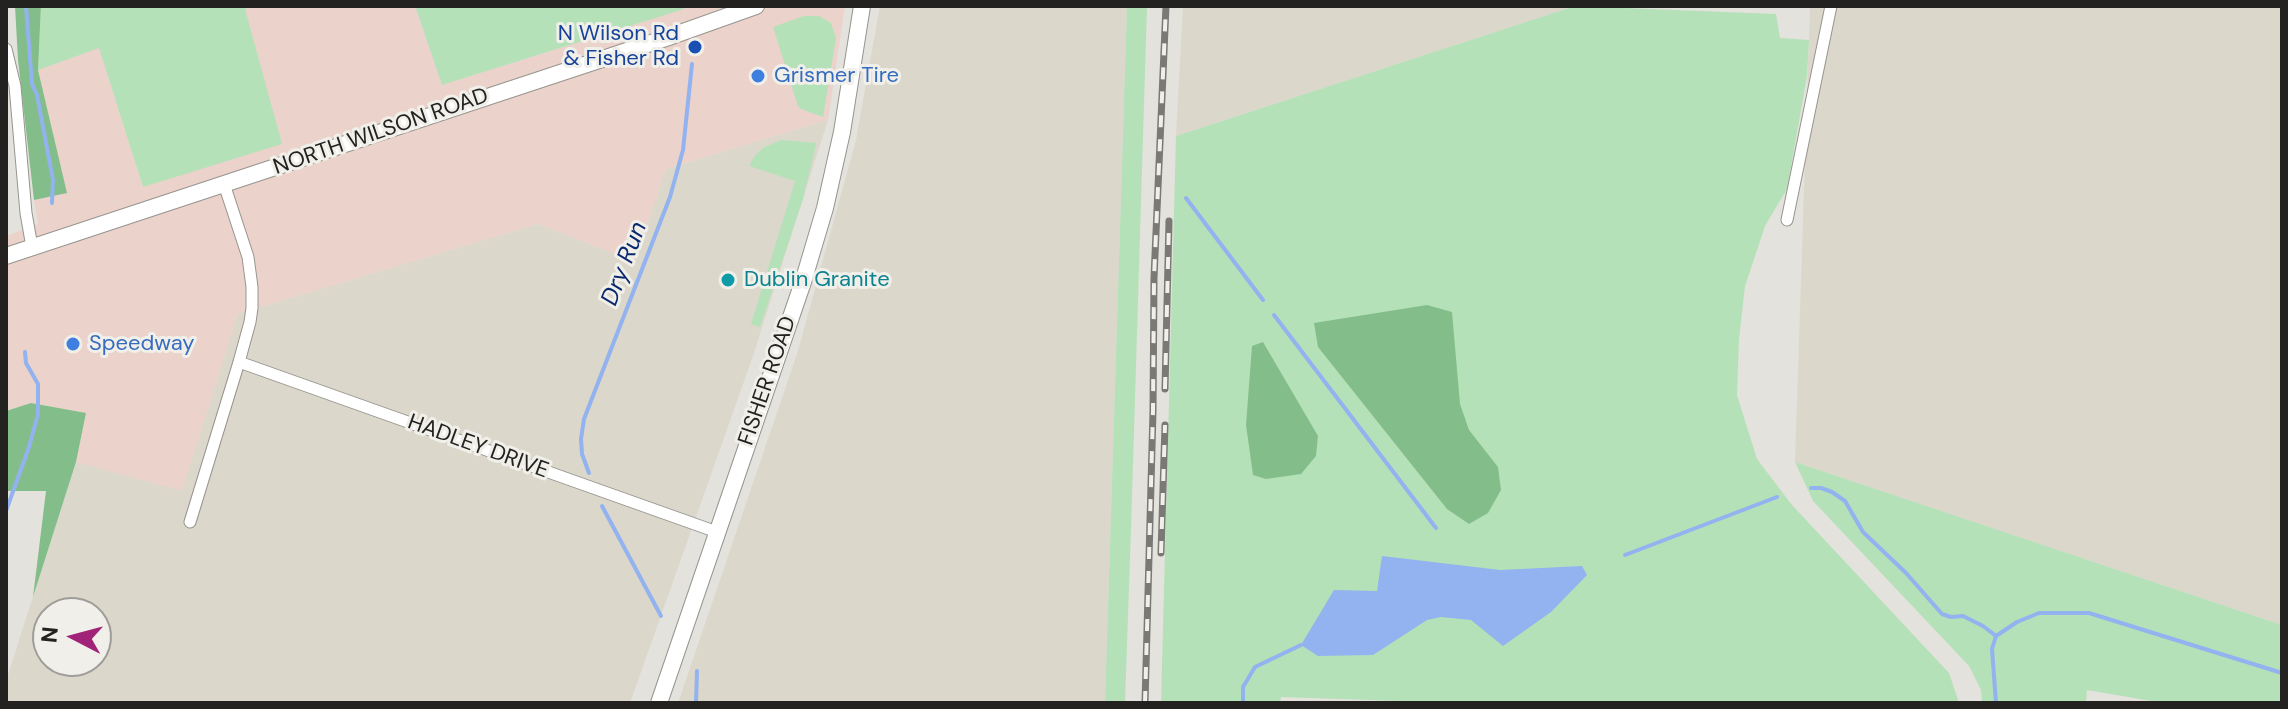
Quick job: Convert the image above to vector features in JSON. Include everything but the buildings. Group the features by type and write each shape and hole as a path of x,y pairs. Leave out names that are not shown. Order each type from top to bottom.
{"main road":[{"name":"NORTH WILSON ROAD","path":"6,256 756,6"},
{"name":"FISHER ROAD","path":"659,703 803,282 825,208 845,118 862,6"}],"street":[{"path":"1787,220 1831,6"},
{"path":"6,49 15,86 32,247"},
{"path":"190,522 250,322 252,287 248,257 224,184"},
{"name":"HADLEY DRIVE","path":"239,362 717,532"}],"shaded area":[{"path":"255,6 415,6 442,85 683,9 683,6 845,6 828,120 666,169 635,262 538,224 238,314 182,492 76,462 86,413 31,403 6,411 6,236 38,224 34,200 66,193 38,70 99,47 143,187 245,9"},
{"path":"880,6 1127,6 1105,703 678,703 797,354 856,140"},
{"path":"1183,6 1575,6 1176,136"},
{"path":"1810,6 2282,6 2282,625 1795,462"},
{"path":"828,120 753,356 630,703 6,703 6,681 32,600 32,677 112,677 112,597 33,597 76,462 182,491 238,314 538,224 635,262 666,169"}],"green space":[{"path":"15,6 41,6 38,70 67,193 34,200 18,60"},
{"path":"41,6 255,6 245,9 282,144 143,187 99,48 38,70"},
{"path":"415,6 683,6 684,9 442,85"},
{"path":"1127,6 1147,6 1131,529 1125,703 1105,703"},
{"path":"1575,6 1776,14 1780,38 1809,40 1807,76 1787,189 1765,226 1745,286 1737,395 1757,459 1792,505 1949,673 1959,703 1457,703 1281,697 1280,703 1161,703 1176,136"},
{"path":"804,16 819,16 831,23 836,38 823,117 798,106 773,27"},
{"path":"781,140 816,143 803,199 760,327 751,324 795,181 749,166 763,148"},
{"path":"1427,305 1452,312 1460,404 1469,430 1498,467 1501,490 1488,513 1469,524 1447,509 1318,347 1314,323"},
{"path":"1263,342 1318,436 1316,456 1301,474 1266,479 1253,475 1246,425 1252,346"},
{"path":"31,403 86,413 76,462 33,597 46,491 6,491 6,411"},
{"path":"1795,462 2282,625 2282,703 2163,703 2087,690 2086,703 1982,703 1981,690 1969,666 1813,501"}],"water":[{"path":"1382,556 1500,570 1582,566 1587,575 1551,612 1503,646 1471,620 1441,617 1427,620 1373,655 1318,656 1301,645 1334,590 1377,591"}],"waterway":[{"path":"26,6 32,84 37,95 53,180 52,203"},
{"name":"Dry Run","path":"589,473 582,454 584,419 670,197 683,150 692,64"},
{"path":"1186,198 1263,300"},
{"path":"1274,315 1436,528"},
{"path":"6,511 38,414 38,384 26,363 25,352"},
{"path":"1811,488 1832,492 1845,501 1863,532 1906,573 1942,614 1963,616 1996,636 1992,649 1996,703"},
{"path":"1625,555 1777,497"},
{"name":"Dry Run","path":"602,506 661,616"},
{"path":"1996,636 2017,622 2039,613 2089,613 2282,673"},
{"path":"1243,703 1243,687 1255,667 1301,645"},
{"name":"Dry Run","path":"696,703 697,671"}],"railway":[{"path":"1145,703 1154,278 1166,6"},
{"path":"1165,389 1169,221"},
{"path":"1161,553 1165,425"}],"place":[{"name":"N Wilson Rd & Fisher Rd","path":"695,47"},
{"name":"Grismer Tire","path":"758,76"},
{"name":"Dublin Granite","path":"728,280"},
{"name":"Speedway","path":"73,344"}]}
